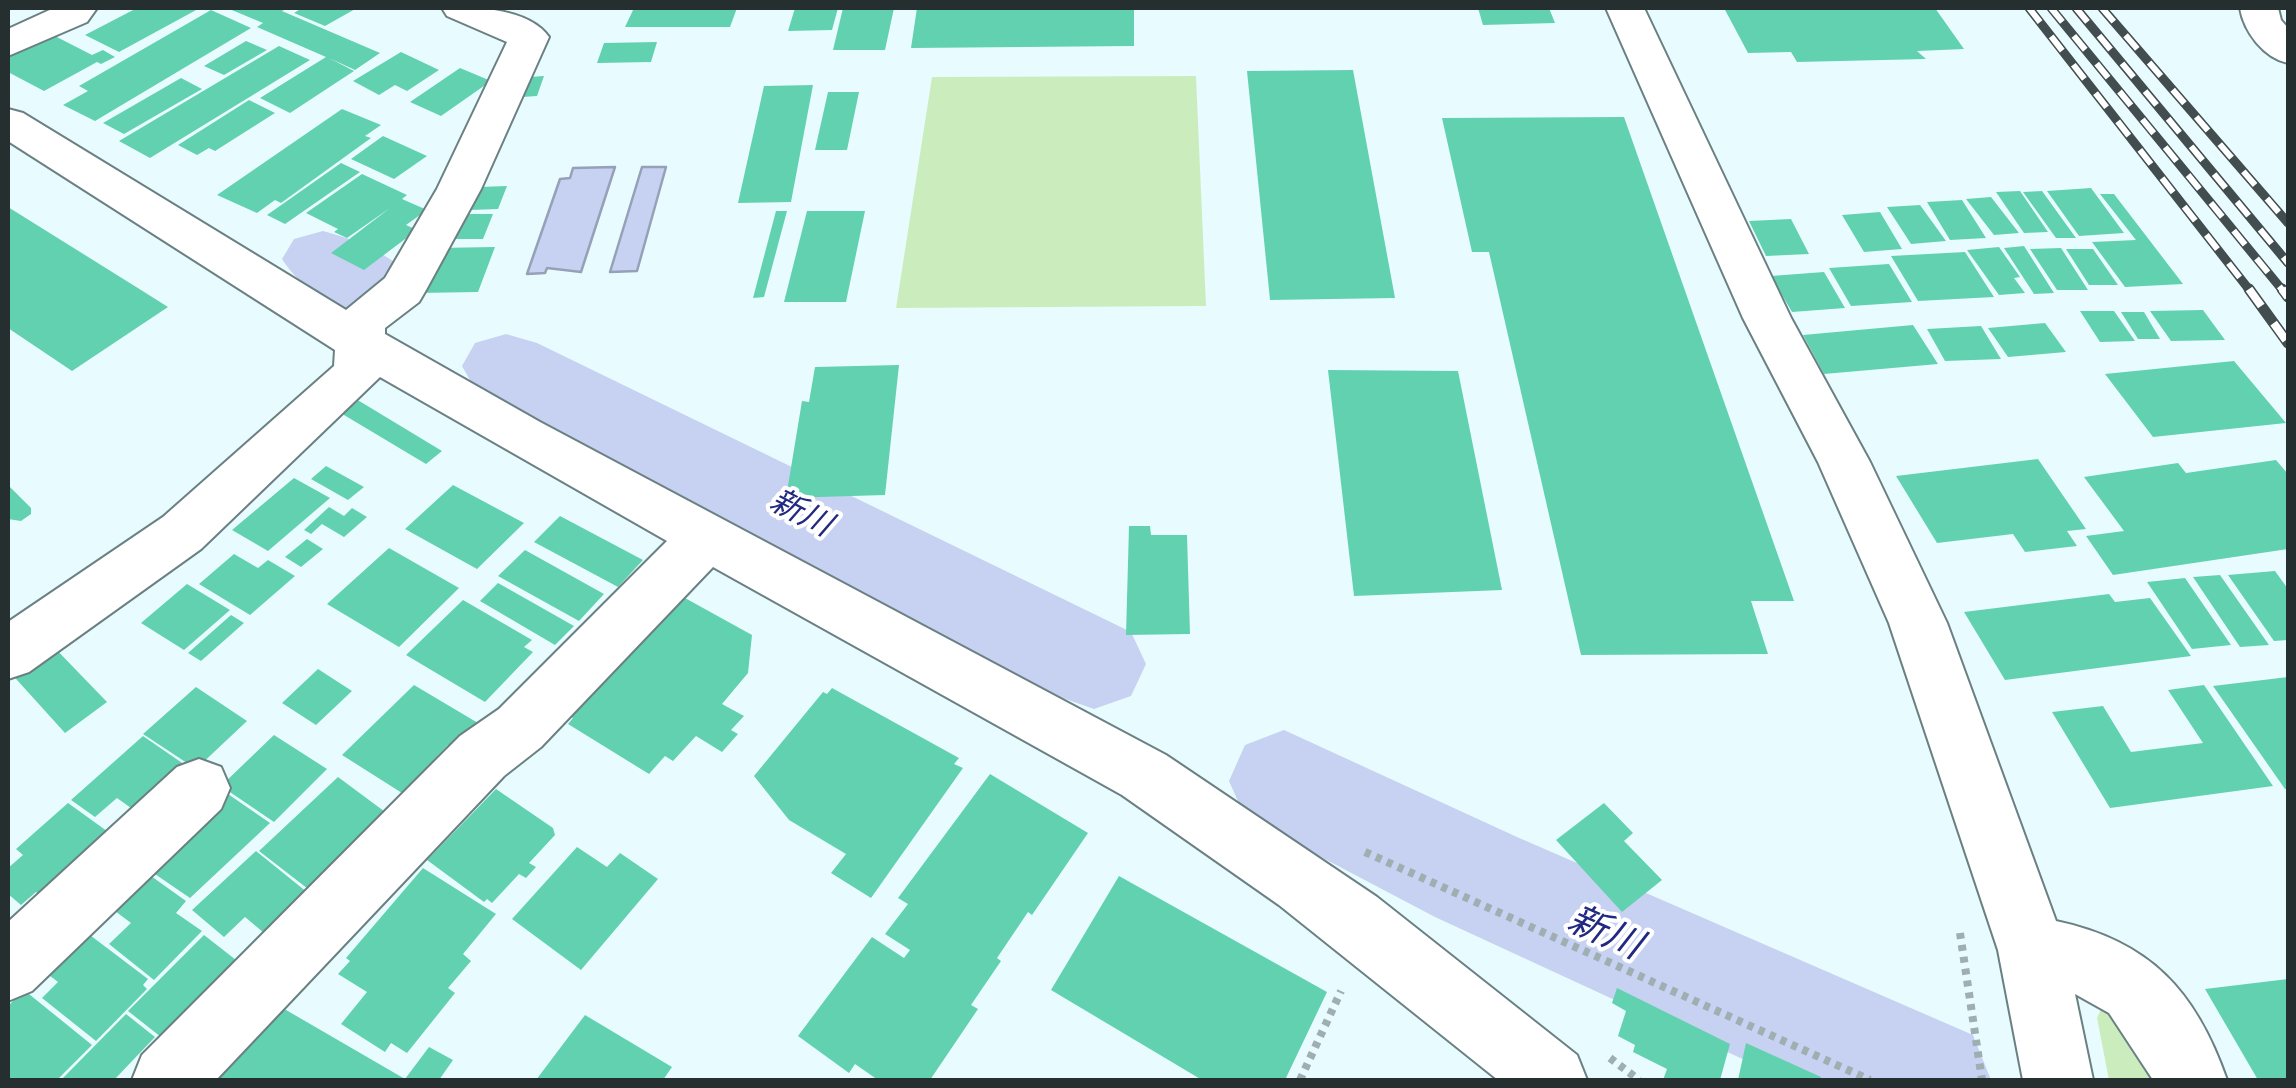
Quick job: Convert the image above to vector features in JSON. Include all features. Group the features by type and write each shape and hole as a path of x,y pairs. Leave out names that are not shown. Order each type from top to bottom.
{"street":[{"path":"8,44 73,14 70,12 78,8"},
{"path":"8,654 182,532 358,373 361,327 366,317 402,290 459,189 536,22 461,8"},
{"path":"1625,8 1767,318 1844,462 1918,623 2032,950 2058,1080"},
{"path":"2258,8 2262,23 2288,51"},
{"path":"8,122 362,343 707,537 1071,732 1220,823 1379,937 1552,1080"},
{"path":"167,1080 482,756 520,728 707,537"},
{"path":"14,949 198,788"},
{"path":"2032,950 2099,965 2122,976 2150,1008 2192,1080"}],"path":[{"path":"1351,846 1870,1080"},
{"path":"1300,1080 1347,977"}],"green space":[{"path":"1196,76 1206,306 896,308 932,77"},
{"path":"2101,1009 2121,1015 2156,1080 2109,1080 2097,1018"}],"water":[{"path":"615,167 581,272 547,268 545,273 527,274 560,179 570,178 573,168"},
{"path":"642,167 666,167 637,271 610,272"}],"building":[{"path":"137,8 198,9 119,52 85,35"},
{"path":"227,8 288,8 282,11 380,53 355,70 329,58 354,71 290,113 260,98 326,57 257,27 263,23"},
{"path":"302,8 357,8 325,26 294,13"},
{"path":"634,8 737,8 730,27 625,27"},
{"path":"795,8 838,8 832,30 788,31"},
{"path":"843,8 894,8 885,50 833,50"},
{"path":"917,8 1134,8 1134,46 911,48"},
{"path":"1478,8 1549,8 1555,23 1483,25"},
{"path":"1724,8 1935,8 1964,49 1917,51 1926,59 1797,62 1791,52 1748,53"},
{"path":"211,10 251,28 95,121 63,105 88,91 79,86"},
{"path":"47,32 92,55 103,50 115,57 97,62 44,91 8,72 8,52"},
{"path":"246,41 267,50 224,75 204,66"},
{"path":"657,42 651,62 597,63 604,43"},
{"path":"279,46 310,60 150,158 119,141"},
{"path":"401,52 439,70 407,91 395,85 379,95 353,81"},
{"path":"460,68 491,81 441,116 410,102"},
{"path":"1353,70 1395,298 1270,300 1247,71"},
{"path":"544,76 537,96 522,97 529,77"},
{"path":"181,78 202,89 124,134 103,123"},
{"path":"813,85 791,202 738,203 764,86"},
{"path":"828,92 859,92 847,150 815,150"},
{"path":"249,100 275,113 215,151 209,148 197,155 178,145"},
{"path":"342,109 381,125 365,136 371,138 281,203 275,200 257,213 217,195"},
{"path":"1624,117 1794,601 1751,601 1768,654 1581,655 1489,252 1472,252 1442,118"},
{"path":"383,136 427,156 394,179 351,159"},
{"path":"341,163 360,172 285,224 267,215"},
{"path":"362,174 407,195 402,199 427,210 406,225 417,230 364,270 331,253 390,208 347,238 306,213"},
{"path":"507,186 498,209 470,210 479,187"},
{"path":"2091,188 2124,233 2079,236 2047,191"},
{"path":"2020,191 2048,232 2024,233 1996,192"},
{"path":"2042,191 2076,238 2056,238 2023,192"},
{"path":"2100,194 2114,194 2183,284 2125,287 2092,242 2136,240"},
{"path":"1991,197 2019,233 1994,235 1966,199"},
{"path":"1962,200 1986,238 1950,240 1927,202"},
{"path":"1920,205 1946,241 1911,244 1887,207"},
{"path":"8,207 168,307 72,371 8,328"},
{"path":"776,211 787,211 764,297 753,298"},
{"path":"807,211 865,211 846,302 784,302"},
{"path":"1880,212 1902,249 1864,252 1842,215"},
{"path":"462,214 493,214 483,239 451,239"},
{"path":"1791,219 1809,254 1766,256 1749,221"},
{"path":"2024,246 2054,293 2034,294 2004,248"},
{"path":"495,247 478,292 416,293 435,248"},
{"path":"1999,247 2020,277 2014,278 2025,293 1999,295 1967,250"},
{"path":"2061,248 2088,290 2057,290 2030,249"},
{"path":"2066,249 2093,249 2118,285 2089,285"},
{"path":"1965,252 1994,297 1918,301 1891,256"},
{"path":"1889,264 1912,302 1851,306 1829,268"},
{"path":"1824,272 1845,308 1792,312 1771,276"},
{"path":"2203,310 2225,340 2171,341 2150,311"},
{"path":"2080,311 2114,311 2135,341 2100,342"},
{"path":"2121,312 2144,312 2160,339 2138,339"},
{"path":"2045,323 2066,352 2008,357 1988,328"},
{"path":"1913,325 1938,364 1824,374 1803,335"},
{"path":"1981,326 2001,359 1945,361 1927,329"},
{"path":"2234,361 2286,423 2153,437 2105,374"},
{"path":"899,365 885,495 786,498 802,401 809,402 815,367"},
{"path":"1328,370 1458,371 1502,590 1354,596"},
{"path":"351,396 442,451 426,464 334,409"},
{"path":"2038,459 2086,529 2067,531 2077,546 2025,552 2013,534 1937,543 1896,476"},
{"path":"2276,460 2288,474 2288,549 2113,575 2086,536 2124,531 2084,477 2178,463 2186,473"},
{"path":"326,466 364,487 348,500 311,479"},
{"path":"294,478 330,498 268,551 232,530"},
{"path":"8,485 31,508 31,514 21,521 8,519"},
{"path":"453,485 524,523 477,569 405,529"},
{"path":"329,507 344,516 352,508 367,517 344,537 322,524 311,534 304,530"},
{"path":"560,516 643,560 618,587 534,542"},
{"path":"1129,526 1150,526 1151,535 1187,535 1190,634 1126,635"},
{"path":"307,539 323,549 301,567 285,557"},
{"path":"389,548 459,588 399,647 327,604"},
{"path":"525,550 604,594 579,621 498,576"},
{"path":"234,554 258,568 268,560 295,576 250,615 199,584"},
{"path":"2275,571 2288,589 2288,640 2274,641 2228,575"},
{"path":"2220,575 2269,645 2240,647 2193,577"},
{"path":"2185,578 2231,645 2192,649 2147,582"},
{"path":"498,583 574,626 555,645 480,601"},
{"path":"187,584 230,610 184,650 141,623"},
{"path":"2109,594 2115,602 2150,598 2191,656 2005,680 1964,612"},
{"path":"685,598 752,635 748,673 722,704 744,716 731,730 738,734 722,752 696,736 673,761 665,756 649,774 568,724 573,718 565,713 671,599 679,604"},
{"path":"463,600 532,640 524,647 533,652 485,702 406,655"},
{"path":"231,615 244,623 201,661 188,653"},
{"path":"49,642 107,702 65,733 8,670"},
{"path":"318,669 352,691 316,725 282,703"},
{"path":"2288,677 2288,789 2285,789 2213,686"},
{"path":"414,685 478,723 454,749 448,745 402,793 342,755"},
{"path":"2204,685 2273,786 2110,808 2052,712 2103,706 2131,752 2203,743 2168,690"},
{"path":"196,687 247,721 196,769 143,734"},
{"path":"832,688 959,758 954,764 963,768 871,898 831,873 846,854 789,820 754,776 823,692 827,694"},
{"path":"274,735 327,769 274,822 221,786"},
{"path":"143,736 188,767 138,813 117,798 95,817 71,800"},
{"path":"990,774 1088,833 997,958 1001,961 971,1005 978,1009 930,1080 878,1080 855,1064 849,1073 798,1036 872,937 904,958 910,950 885,934 908,904 898,898"},
{"path":"338,777 400,823 312,892 259,851"},
{"path":"496,789 553,828 555,835 529,863 536,867 526,878 519,874 492,903 487,899 484,902 427,860"},
{"path":"228,794 270,823 190,898 149,870"},
{"path":"68,803 118,839 51,902 36,892 21,905 8,894 8,868 23,855 16,849"},
{"path":"1604,803 1633,833 1624,841 1662,880 1622,912 1556,840"},
{"path":"577,847 607,867 620,853 658,879 581,970 512,919"},
{"path":"256,851 318,901 276,943 245,917 224,937 192,910"},
{"path":"423,868 496,914 463,954 471,961 448,988 455,993 407,1053 391,1043 385,1052 341,1024 367,992 338,974 350,961 346,958"},
{"path":"144,871 186,901 176,913 202,931 154,980 109,944 131,923 107,905"},
{"path":"1119,876 1327,992 1285,1080 1202,1080 1051,990"},
{"path":"78,926 148,979 143,985 147,989 96,1041 42,998 58,982 37,966"},
{"path":"204,935 236,960 161,1037 128,1011"},
{"path":"2288,979 2288,1080 2258,1080 2205,989"},
{"path":"1617,988 1730,1044 1720,1080 1663,1080 1667,1069 1633,1052 1635,1045 1618,1036 1626,1011 1612,1003"},
{"path":"24,990 92,1045 57,1080 8,1080 8,1006"},
{"path":"274,1003 405,1079 429,1047 453,1060 439,1080 202,1080 260,1011"},
{"path":"126,1014 155,1037 114,1080 61,1080"},
{"path":"585,1015 672,1067 663,1080 536,1080"},
{"path":"1746,1043 1821,1077 1820,1080 1738,1080"}],"waterway":[{"name":"新川","path":"323,259 379,291"},
{"name":"新川","path":"506,366 1094,664"},
{"name":"新川","path":"1284,781 1476,877 1928,1080"}],"railway":[{"path":"2029,8 2251,292"},
{"path":"2051,8 2284,292"},
{"path":"2076,8 2288,263"},
{"path":"2102,8 2288,223"},
{"path":"2249,289 2288,343"},
{"path":"2282,289 2288,297"}]}
